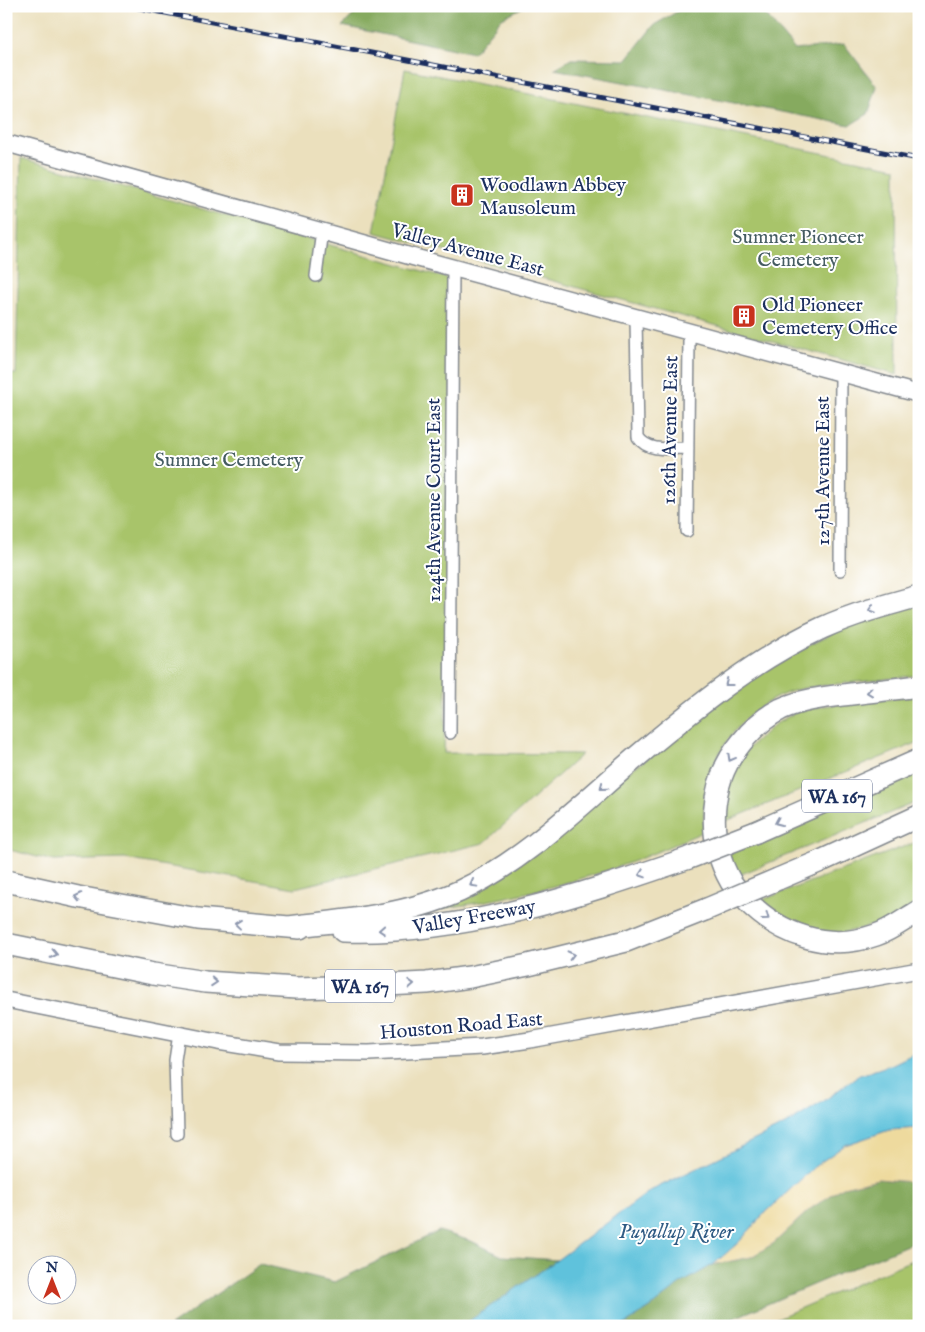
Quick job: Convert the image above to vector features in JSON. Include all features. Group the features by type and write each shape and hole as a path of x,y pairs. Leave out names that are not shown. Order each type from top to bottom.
{"highway":[{"path":"287,927 377,915 421,904 461,890 494,872 536,843 641,753 732,680 822,628 871,609 919,596"},
{"path":"919,686 807,701 781,709 763,720 735,750 724,770 716,793 714,815 719,853 732,883 753,908 778,926 806,938 842,942 862,939 887,930 919,911"},
{"name":"Valley Freeway","path":"6,881 189,918 253,925 361,932 422,927 522,910 605,887 756,832 919,760"},
{"name":"WA 167","path":"6,944 153,974 205,982 296,988 427,983 470,977 528,966 626,941 778,880 919,816"},
{"path":"823,860 919,827"}],"main road":[{"name":"Valley Avenue East","path":"6,143 919,394"}],"street":[{"path":"316,276 322,230"},
{"name":"124th Avenue Court East","path":"450,733 454,267"},
{"path":"636,317 638,437 641,442 648,446 688,448"},
{"name":"126th Avenue East","path":"686,531 689,340 696,332"},
{"name":"127th Avenue East","path":"840,570 841,372"},
{"name":"Houston Road East","path":"6,1000 279,1052 317,1054 369,1053 482,1047 530,1040 919,970"},
{"path":"177,1134 175,1060 178,1034"}],"green space":[{"path":"363,6 525,6 502,18 473,53 342,26"},
{"path":"687,6 748,6 760,8 795,50 844,44 877,87 868,114 850,125 554,69 571,59 626,60 654,25"},
{"name":"Sumner Pioneer Cemetery","path":"405,69 896,168 897,375 374,232"},
{"name":"Sumner Cemetery","path":"21,158 451,279 451,544 444,753 582,754 484,843 295,888 125,859 53,861 6,849 6,374 16,374"},
{"path":"919,604 919,675 799,689 779,696 765,704 742,723 723,748 716,761 707,789 703,832 626,864 570,882 502,898 433,910 662,748 764,667 841,629"},
{"path":"919,695 919,742 726,821 725,805 728,786 745,751 774,725 796,712 823,706"},
{"path":"919,768 919,801 739,875 733,866 727,848"},
{"path":"919,841 919,902 889,921 840,934 795,927 759,901"},
{"path":"878,1179 919,1181 919,1240 715,1326 622,1326 650,1308 679,1284 712,1265 751,1257 774,1243 810,1209 843,1187"},
{"path":"439,1231 471,1241 502,1256 557,1260 463,1326 170,1326 260,1264 335,1282"},
{"path":"919,1257 919,1326 759,1326"}],"sand":[{"path":"919,1128 919,1181 878,1179 843,1187 810,1209 774,1243 751,1257 712,1265 739,1242 762,1216 814,1167 845,1145 889,1130"}],"water":[{"name":"Puyallup River","path":"919,1051 919,1128 889,1130 845,1145 814,1167 762,1216 739,1242 714,1264 680,1284 650,1308 622,1326 462,1326 557,1260 650,1191 787,1124 824,1101 857,1076 893,1064"}],"railway":[{"path":"129,6 919,159"}],"place":[{"name":"Woodlawn Abbey Mausoleum","path":"462,195"},
{"name":"Old Pioneer Cemetery Office","path":"744,316"}]}
